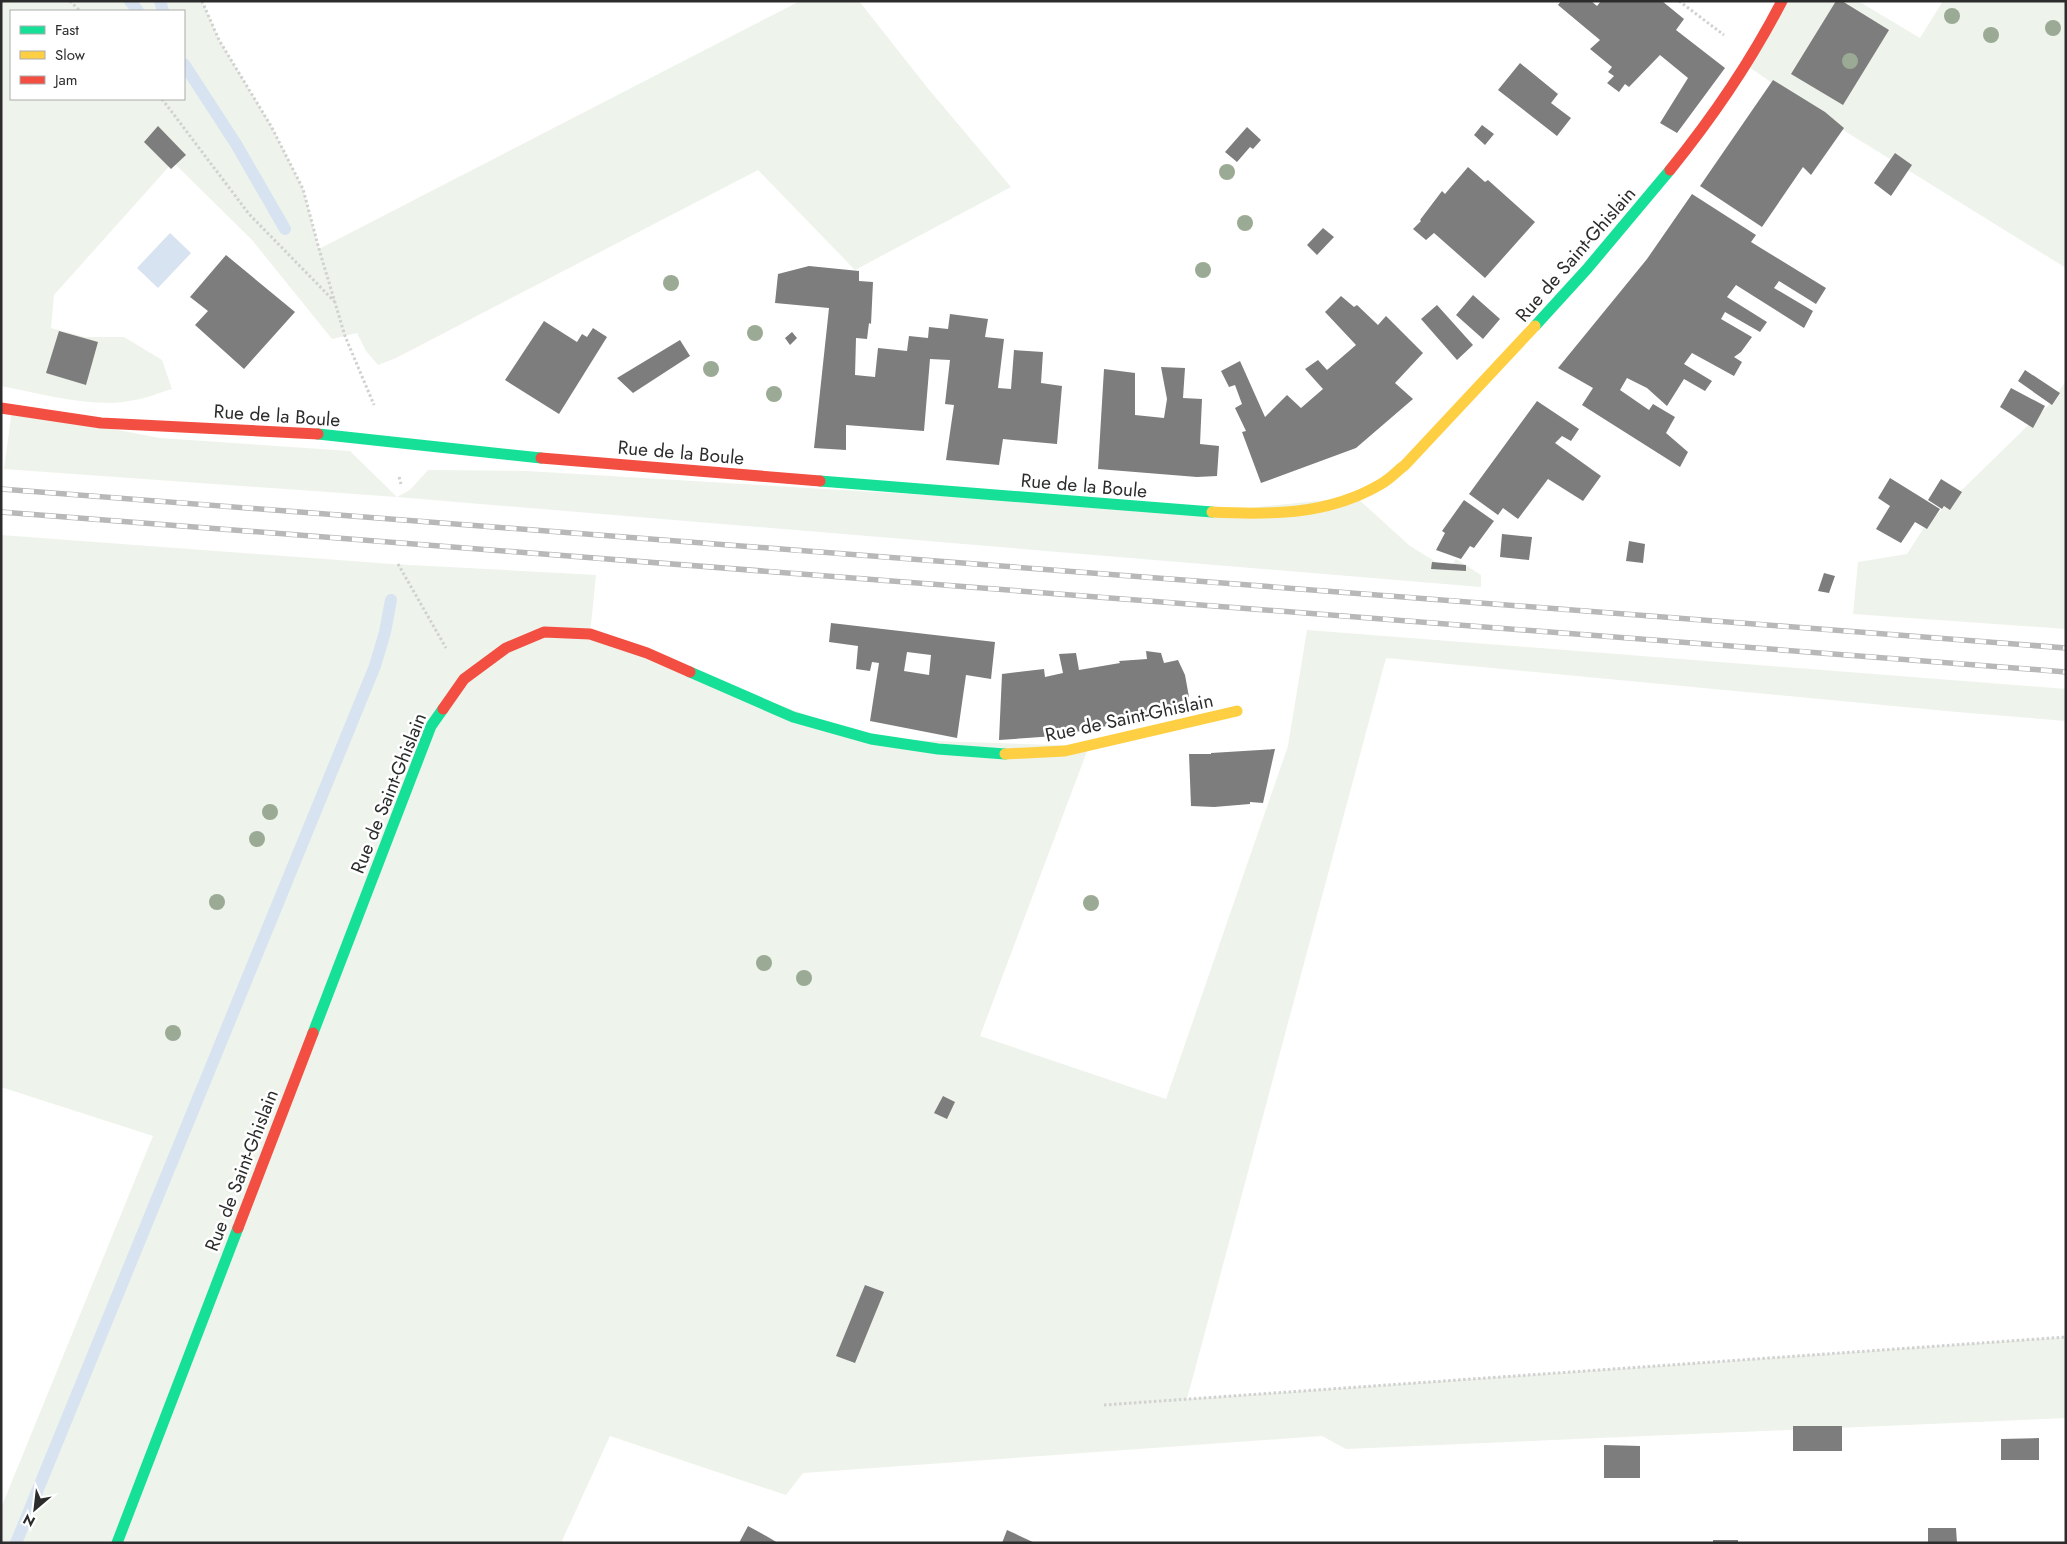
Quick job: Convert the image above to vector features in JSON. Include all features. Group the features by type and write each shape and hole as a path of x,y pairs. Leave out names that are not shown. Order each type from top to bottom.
{"street":[{"name":"Rue de Saint-Ghislain","path":"1356,497 1383,483 1405,465 1578,281 1669,172 1752,56 1782,1"},
{"name":"Rue de la Boule","path":"1,408 101,423 320,434 539,458 1209,512 1293,513 1327,508 1356,497"},
{"name":"Rue de Saint-Ghislain","path":"118,1543 431,726 464,679 506,648 544,632 590,634 647,653 793,717 810,722 871,739 938,749 1014,755 1065,751 1237,711"}],"path":[{"path":"70,1 79,10"},
{"path":"202,1 220,40 271,126 304,189 345,336 390,443"},
{"path":"1679,1 1752,56"},
{"path":"163,100 248,214 334,302"},
{"path":"398,564 464,679"},
{"path":"1104,1405 2066,1337"}],"shaded area":[{"path":"1,1 202,1 219,40 271,126 303,189 319,249 800,1 859,1 926,86 1011,187 855,270 758,170 396,358 378,365 366,351 357,333 332,339 252,240 173,162 54,295 51,328 85,337 124,337 162,360 172,389 140,399 118,402 85,402 1,386"},
{"path":"1782,1 1858,1 1920,38 1943,1 2066,1 2066,268 1814,112 1746,65"},
{"path":"170,233 191,253 158,288 137,268"},
{"path":"2066,381 2066,629 1853,614 1858,562 1907,554 1925,526 2051,403"},
{"path":"12,410 160,438 350,451 397,497 4,469"},
{"path":"428,470 527,471 1209,512 1356,497 1410,546 1449,570 1456,559 1481,575 1481,587 397,497 410,490"},
{"path":"1,535 392,564 596,575 590,634 871,739 1089,746 980,1036 1166,1099 1288,746 1307,630 2066,689 2066,721 1386,658 1187,1399 2066,1337 2066,1418 1346,1449 1322,1436 803,1473 786,1495 610,1436 561,1543 1,1543 1,1508 153,1136 1,1087"}],"building":[{"path":"1561,1 1591,1 1597,6 1601,1 1662,1 1684,19 1676,30 1725,68 1677,133 1660,123 1688,78 1660,55 1629,87 1625,84 1619,92 1607,83 1614,76 1608,72 1612,67 1590,49 1600,40 1558,5"},
{"path":"1836,1 1842,1 1889,30 1843,105 1791,74"},
{"path":"1520,63 1558,94 1551,103 1571,118 1557,136 1498,90"},
{"path":"1773,80 1825,112 1844,128 1811,175 1803,167 1762,227 1700,186"},
{"path":"1482,125 1494,134 1485,145 1474,135"},
{"path":"158,126 186,155 171,169 144,142"},
{"path":"1247,127 1261,140 1253,149 1250,147 1237,162 1225,152"},
{"path":"1895,153 1912,165 1891,196 1874,183"},
{"path":"1468,167 1485,182 1488,180 1535,222 1485,278 1434,233 1426,240 1413,229 1421,221 1442,191 1445,194"},
{"path":"1692,194 1756,235 1751,242 1826,288 1816,304 1779,281 1774,288 1813,311 1804,328 1736,285 1727,297 1767,322 1760,332 1725,312 1721,319 1752,337 1741,352 1734,357 1742,362 1734,376 1692,353 1684,364 1712,381 1705,391 1684,379 1667,406 1647,388 1627,378 1620,390 1649,410 1653,404 1675,417 1666,433 1688,452 1680,467 1582,405 1593,388 1558,368 1647,259"},
{"path":"1323,228 1334,237 1317,255 1307,245"},
{"path":"226,255 295,312 244,369 195,325 208,311 190,297"},
{"path":"809,266 859,271 859,281 873,282 871,324 869,323 867,339 856,338 855,375 875,377 878,348 907,351 909,336 928,338 929,327 948,329 950,314 988,319 985,337 1004,339 998,388 1011,389 1014,350 1043,352 1041,383 1062,386 1057,444 1003,439 999,465 946,460 954,405 945,404 950,360 930,359 924,431 846,425 846,450 814,448 829,308 775,303 778,274"},
{"path":"1473,295 1500,319 1483,339 1456,315"},
{"path":"1341,296 1354,307 1357,305 1378,325 1386,316 1423,353 1395,383 1413,399 1356,448 1261,483 1242,432 1246,431 1235,408 1242,404 1235,385 1229,387 1221,371 1240,361 1265,417 1287,395 1301,408 1323,389 1305,369 1318,360 1327,370 1356,345 1325,312"},
{"path":"1437,305 1473,345 1457,360 1421,319"},
{"path":"544,321 577,342 582,334 587,337 593,328 607,337 559,414 505,380"},
{"path":"59,331 98,342 86,385 46,373"},
{"path":"792,332 797,338 790,345 785,338"},
{"path":"680,340 690,356 633,393 617,378"},
{"path":"1161,367 1185,368 1183,398 1202,399 1200,444 1219,446 1217,476 1197,477 1098,469 1104,369 1135,373 1135,415 1164,418 1167,399"},
{"path":"2025,370 2060,393 2052,405 2018,381"},
{"path":"2011,388 2045,406 2033,428 2000,407"},
{"path":"1537,401 1579,429 1571,441 1562,436 1555,443 1601,476 1583,501 1548,479 1518,519 1503,508 1498,515 1469,494"},
{"path":"1890,478 1940,509 1927,529 1915,522 1901,543 1876,529 1890,506 1878,498"},
{"path":"1941,479 1962,492 1950,510 1944,506 1942,509 1928,500"},
{"path":"1464,500 1494,521 1474,548 1470,546 1461,559 1436,550 1445,533 1442,531"},
{"path":"1502,534 1532,537 1529,560 1500,557"},
{"path":"1629,541 1645,544 1643,563 1626,561"},
{"path":"1432,562 1466,565 1466,571 1431,569"},
{"path":"1824,573 1835,576 1829,593 1818,591"},
{"path":"831,623 995,642 991,679 966,675 957,738 870,721 879,663 872,662 870,671 856,669 858,646 829,642","holes":["907,652 931,655 929,675 904,671"]},
{"path":"1146,651 1161,653 1164,663 1178,660 1185,675 1189,697 1170,708 1170,710 1133,721 1055,736 999,740 1002,674 1044,669 1045,677 1063,673 1059,654 1076,653 1079,670 1120,663 1119,661 1147,659"},
{"path":"1275,749 1263,803 1250,802 1250,804 1214,807 1191,806 1189,754"},
{"path":"943,1096 955,1102 947,1119 934,1113"},
{"path":"865,1285 884,1292 855,1363 836,1356"},
{"path":"1793,1426 1842,1426 1842,1451 1793,1451"},
{"path":"2039,1438 2039,1460 2001,1460 2001,1439"},
{"path":"1604,1445 1640,1446 1640,1478 1604,1478"},
{"path":"748,1526 768,1537 778,1543 739,1543"},
{"path":"1928,1528 1956,1528 1957,1543 1928,1543"},
{"path":"1007,1530 1035,1543 1002,1543"},
{"path":"1713,1540 1738,1540 1738,1543 1713,1543"}],"waterway":[{"path":"130,1 137,10"},
{"path":"160,1 163,10"},
{"path":"185,66 236,144 285,229"},
{"path":"16,1543 375,666 385,632 391,600"}],"railway":[{"path":"1,489 2066,648"},
{"path":"1,512 2066,672"}],"traffic: fast":[{"path":"1535,326 1587,269 1670,170"},
{"path":"318,434 541,458"},
{"path":"820,481 1212,512"},
{"path":"690,672 793,717 871,739 938,749 1005,754"},
{"path":"313,1033 431,726 443,709"},
{"path":"117,1543 238,1228"}],"traffic: slow":[{"path":"1212,512 1278,513 1299,511 1341,502 1381,484 1405,465 1535,326"},
{"path":"1005,754 1065,751 1237,711"}],"traffic: jam":[{"path":"1670,170 1730,88 1782,1"},
{"path":"1,408 101,423 318,434"},
{"path":"541,458 820,481"},
{"path":"443,709 464,679 506,648 544,632 590,634 647,653 690,672"},
{"path":"238,1228 313,1033"}]}
